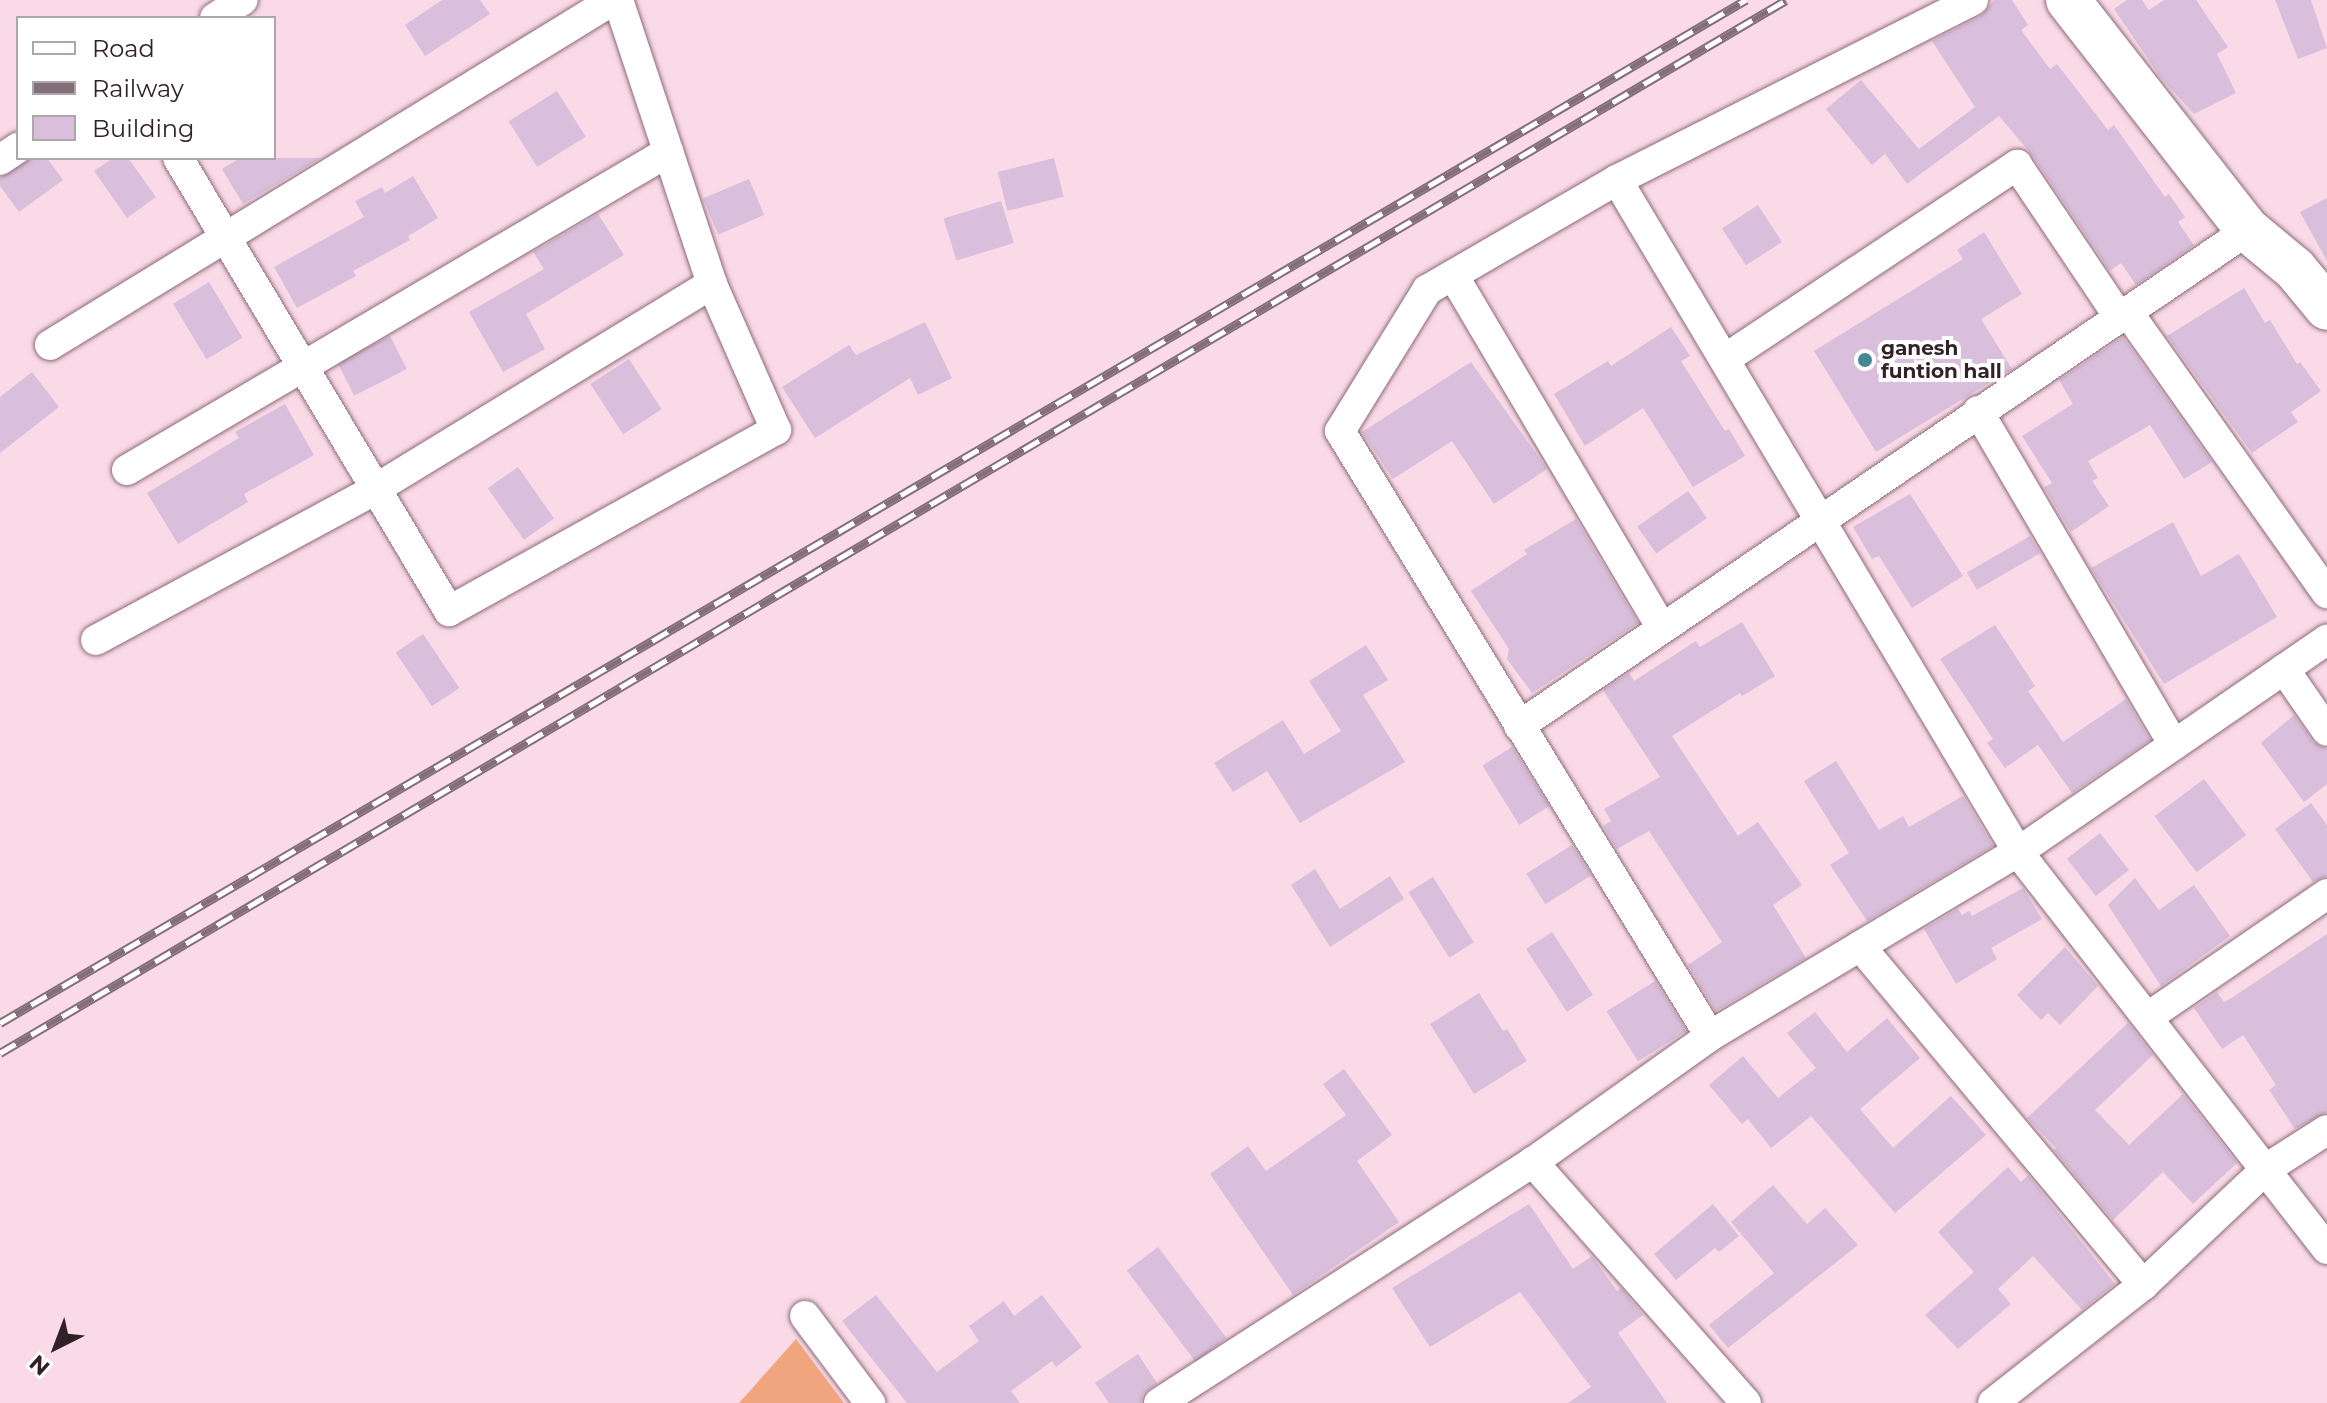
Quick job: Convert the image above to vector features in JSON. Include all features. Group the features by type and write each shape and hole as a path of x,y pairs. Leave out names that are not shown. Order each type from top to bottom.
{"main road":[{"path":"2068,0 2248,230 2295,269 2327,308"}],"street":[{"path":"218,16 243,0"},
{"path":"50,345 225,238 615,0 712,284 776,430 449,611 374,490 225,238 179,160"},
{"path":"1710,1036 1340,431 1427,290 1617,180 1973,0"},
{"path":"127,470 300,365 668,152"},
{"path":"1725,359 2017,165 2327,593"},
{"path":"1617,180 2018,852 2327,1249"},
{"path":"1519,726 1819,518 2248,230"},
{"path":"1453,275 1661,627"},
{"path":"96,640 374,490 712,284"},
{"path":"1978,411 2174,745"},
{"path":"1159,1403 1533,1162 1710,1036 2018,852 2327,640"},
{"path":"2284,669 2327,731"},
{"path":"2148,1017 2327,894"},
{"path":"1860,946 2143,1285"},
{"path":"1993,1403 2143,1285 2266,1169 2327,1130"},
{"path":"1533,1162 1746,1403"},
{"path":"805,1316 870,1403"}],"shaded area":[{"path":"796,1339 844,1403 739,1403"}],"building":[{"path":"442,0 480,0 490,14 425,56 405,25"},
{"path":"1994,0 2012,0 2028,25 2021,30 2050,69 2057,64 2108,130 2114,125 2165,197 2169,194 2185,217 2178,222 2194,245 2136,285 2121,263 2110,271 2032,155 1999,116 1907,184 1885,154 1872,165 1826,109 1861,80 1919,149 1975,107 1932,41 1981,16"},
{"path":"2127,0 2142,0 2149,10 2164,0 2196,0 2228,47 2217,54 2236,93 2194,114 2161,78 2114,9"},
{"path":"2275,0 2311,0 2327,48 2298,59"},
{"path":"557,91 586,137 537,167 509,121"},
{"path":"321,158 243,204 222,169 237,160"},
{"path":"1054,158 1064,197 1007,211 998,172"},
{"path":"29,160 48,160 63,180 19,212 0,186 0,178"},
{"path":"110,160 129,160 156,197 127,218 94,171"},
{"path":"413,176 438,218 408,236 410,240 353,271 356,276 297,308 274,267 364,217 355,201 382,187 385,193"},
{"path":"749,179 764,215 718,234 703,199"},
{"path":"2327,198 2327,261 2300,212"},
{"path":"1001,201 1014,243 956,261 944,219"},
{"path":"1758,205 1782,242 1746,265 1722,228"},
{"path":"598,214 624,255 526,314 545,349 503,372 469,312 544,269 533,252"},
{"name":"ganesh funtion hall","path":"1984,232 2022,294 1981,319 2012,369 1876,452 1814,351 1963,259 1957,250"},
{"path":"209,282 242,338 206,359 173,304"},
{"path":"2244,288 2265,323 2270,320 2297,364 2300,362 2321,391 2291,412 2298,422 2252,453 2167,336"},
{"path":"925,322 952,378 918,395 910,378 815,438 782,387 849,345 856,355"},
{"path":"1671,327 1690,356 1681,361 1725,431 1729,429 1745,456 1693,487 1643,408 1585,446 1554,394 1608,361 1611,366"},
{"path":"390,336 407,369 354,396 337,363"},
{"path":"2123,337 2212,462 2184,479 2150,425 2088,461 2098,478 2092,481 2109,506 2071,532 2044,487 2052,483 2022,436 2073,404 2059,380"},
{"path":"629,359 662,409 623,434 590,384"},
{"path":"1471,362 1547,469 1494,504 1452,441 1393,479 1362,432"},
{"path":"32,372 59,407 0,453 0,397"},
{"path":"285,404 314,455 244,494 248,502 178,544 147,493 239,438 235,432"},
{"path":"518,467 554,519 524,540 488,488"},
{"path":"1688,491 1707,518 1656,554 1637,527"},
{"path":"1910,494 1963,576 1912,608 1879,556 1872,559 1853,527"},
{"path":"1576,519 1638,623 1532,693 1507,659 1509,649 1471,591 1527,554 1524,550"},
{"path":"2173,522 2201,576 2239,554 2277,617 2164,684 2091,568"},
{"path":"2030,536 2040,553 1977,590 1967,572"},
{"path":"1742,622 1775,676 1742,696 1740,693 1672,736 1738,836 1758,822 1802,885 1773,905 1806,958 1716,1011 1688,965 1722,942 1649,831 1617,849 1603,826 1611,821 1604,809 1660,777 1603,690 1629,673 1634,681 1696,641 1700,647"},
{"path":"1995,625 2035,686 2028,691 2063,742 2126,699 2150,740 2072,793 2038,745 2005,768 1987,743 1993,739 1940,659"},
{"path":"423,634 459,688 432,706 396,652"},
{"path":"1366,645 1388,680 1363,695 1405,762 1300,823 1267,771 1233,792 1214,763 1283,720 1304,754 1341,731 1309,681"},
{"path":"2294,715 2313,742 2327,749 2327,784 2304,802 2261,743"},
{"path":"1512,747 1549,806 1519,825 1482,766"},
{"path":"1836,761 1879,830 1903,816 1909,827 1963,796 1993,846 1867,921 1830,865 1849,853 1804,781"},
{"path":"2204,779 2246,835 2197,872 2154,816"},
{"path":"2311,803 2327,825 2327,876 2313,882 2275,829"},
{"path":"2100,833 2129,870 2096,896 2067,859"},
{"path":"1572,845 1591,876 1545,904 1526,874"},
{"path":"1315,869 1340,909 1390,876 1404,899 1330,947 1291,885"},
{"path":"1433,877 1474,942 1449,958 1408,892"},
{"path":"2135,878 2159,910 2194,885 2230,936 2161,986 2108,905"},
{"path":"2023,888 2042,919 1991,948 1997,959 1956,984 1924,929 1958,909 1962,915 1969,911 1972,916"},
{"path":"1552,932 1593,995 1567,1012 1526,949"},
{"path":"2327,934 2327,1112 2295,1129 2269,1090 2276,1085 2243,1035 2222,1049 2194,1008 2217,992 2224,1002 2233,997"},
{"path":"2065,947 2098,986 2060,1025 2048,1013 2041,1020 2017,995"},
{"path":"1655,981 1686,1031 1638,1061 1607,1011"},
{"path":"1479,993 1527,1061 1474,1094 1430,1024"},
{"path":"1815,1012 1847,1052 1887,1018 1920,1058 1860,1109 1893,1148 1951,1096 1986,1135 1895,1213 1811,1116 1771,1148 1748,1119 1742,1124 1709,1085 1743,1056 1778,1098 1816,1068 1787,1033"},
{"path":"2128,1023 2153,1055 2095,1110 2129,1145 2183,1094 2237,1163 2193,1204 2163,1172 2113,1220 2054,1150 2056,1148 2027,1118"},
{"path":"1344,1069 1392,1135 1357,1161 1399,1222 1293,1295 1210,1174 1248,1146 1266,1171 1346,1115 1323,1084"},
{"path":"2008,1167 2021,1182 2028,1175 2115,1284 2082,1310 2033,1256 1998,1289 2011,1304 1958,1349 1925,1315 1974,1272 1938,1232"},
{"path":"1773,1185 1807,1224 1825,1208 1858,1245 1728,1348 1709,1325 1774,1273 1731,1222"},
{"path":"1529,1204 1573,1269 1592,1256 1617,1291 1621,1288 1643,1315 1618,1333 1667,1403 1568,1403 1591,1387 1520,1292 1430,1347 1392,1288"},
{"path":"1713,1204 1739,1236 1719,1252 1715,1248 1676,1280 1654,1254"},
{"path":"1158,1247 1227,1338 1195,1362 1127,1270"},
{"path":"876,1295 937,1372 979,1341 969,1326 1004,1301 1014,1316 1042,1295 1082,1347 1056,1367 1052,1361 1011,1391 1020,1403 907,1403 842,1321"},
{"path":"1138,1354 1157,1383 1143,1394 1141,1403 1109,1403 1095,1383"}],"railway":[{"path":"0,1023 1746,0"},
{"path":"0,1053 1786,0"}],"place":[{"name":"ganesh funtion hall","path":"1865,360"}]}
